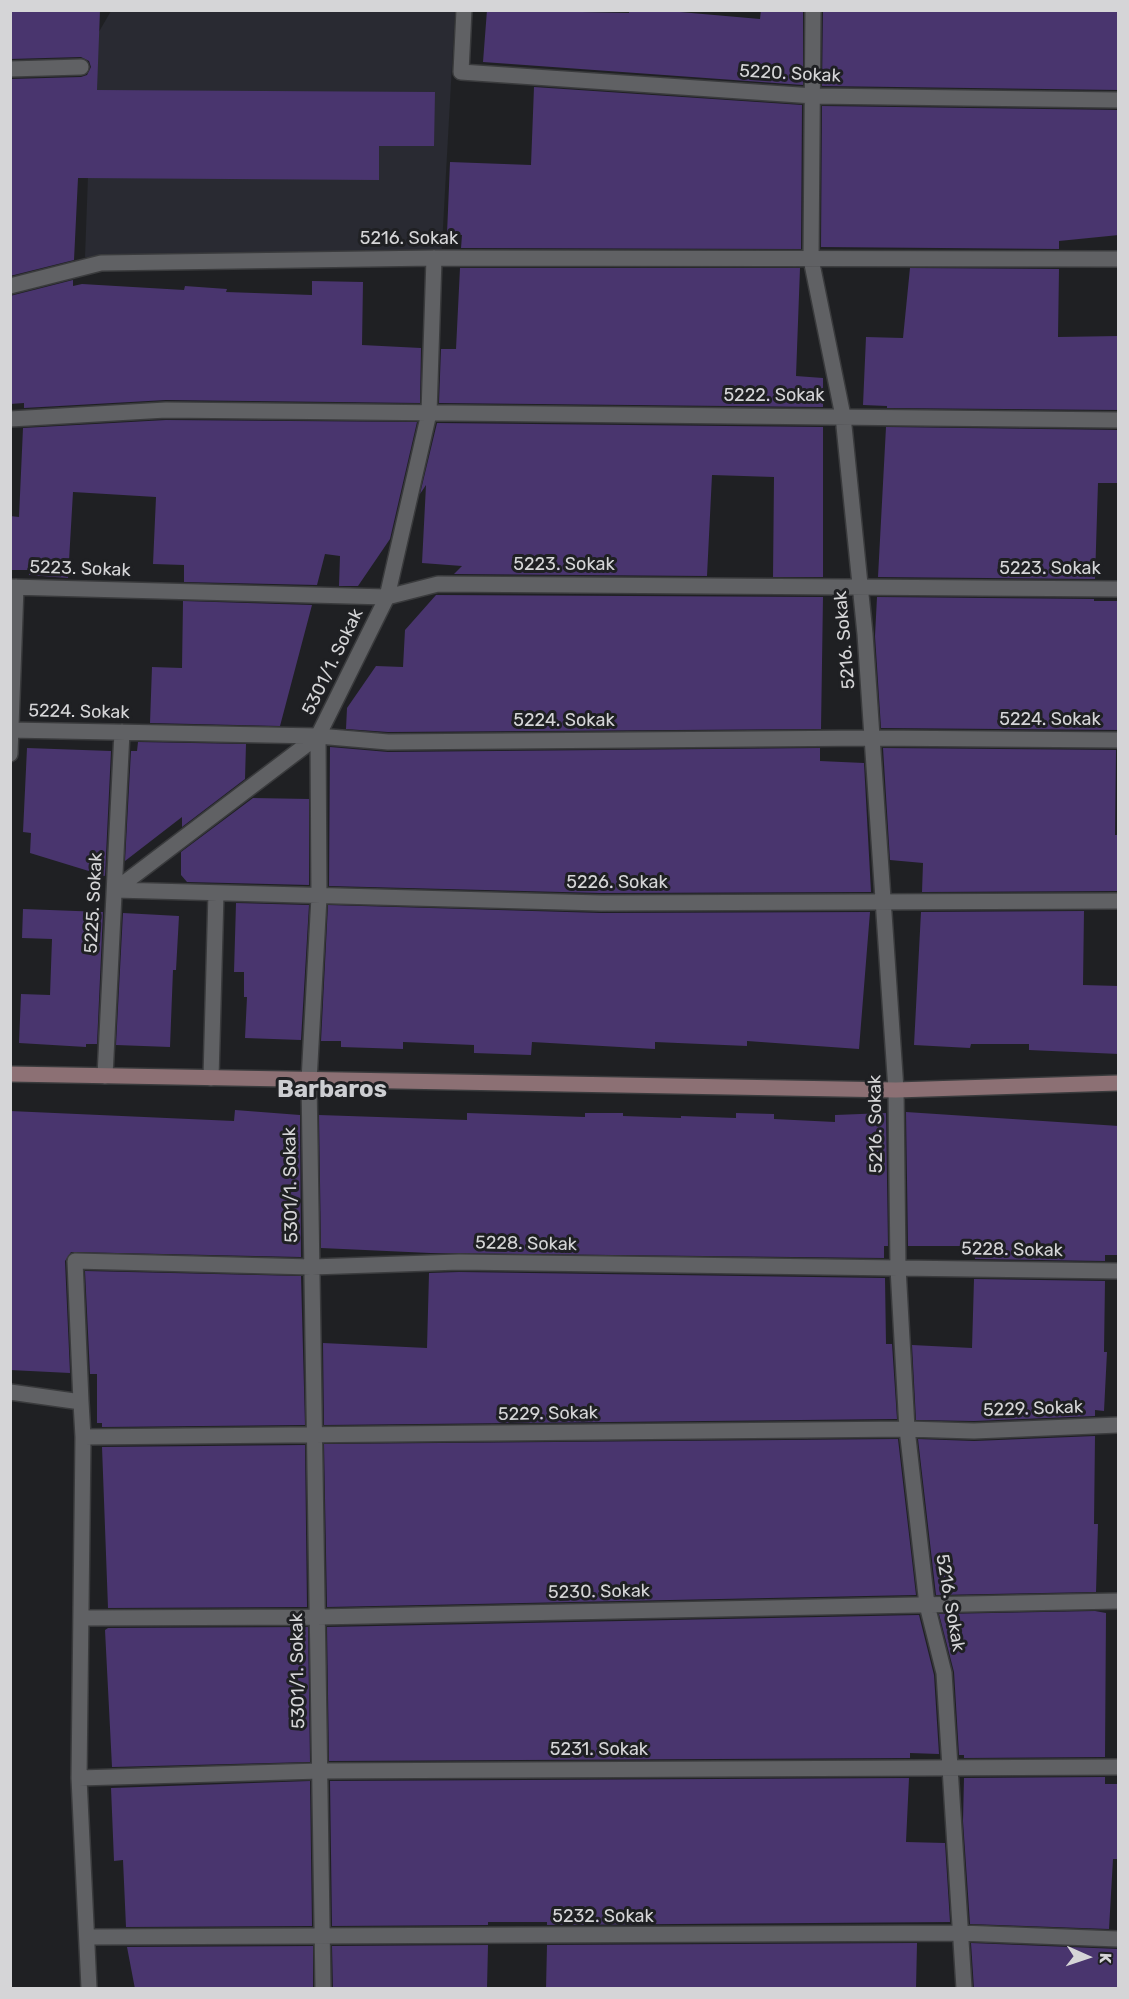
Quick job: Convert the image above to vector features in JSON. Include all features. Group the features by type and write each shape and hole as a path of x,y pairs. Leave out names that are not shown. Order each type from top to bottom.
{"street":[{"name":"5220. Sokak","path":"464,10 461,72 814,96 1119,100"},
{"name":"5216. Sokak","path":"813,10 811,259 843,416 860,585 896,1090 898,1268 907,1429 927,1605 944,1673 964,1989"},
{"path":"10,69 81,67"},
{"name":"5216. Sokak","path":"10,286 101,263 434,258 1119,259"},
{"name":"5301/1. Sokak","path":"322,1989 309,1081 319,897 318,736 387,597 429,412 434,258"},
{"path":"10,419 166,410 429,412"},
{"name":"5222. Sokak","path":"429,412 1119,420"},
{"name":"5223. Sokak","path":"13,587 387,597 438,584 860,585 1119,589"},
{"path":"10,754 13,587"},
{"name":"5224. Sokak","path":"11,730 318,736 388,742 872,738 1119,740"},
{"name":"5225. Sokak","path":"105,1076 122,732"},
{"path":"115,890 318,736"},
{"name":"5226. Sokak","path":"115,890 601,903 1119,901"},
{"path":"211,1078 216,893"},
{"path":"10,1074 896,1090 1119,1083"},
{"name":"5228. Sokak","path":"81,1402 75,1261 312,1267 459,1262 1119,1270"},
{"path":"10,1392 81,1402 83,1437 79,1778 89,1989"},
{"name":"5229. Sokak","path":"83,1437 907,1429 974,1431 1119,1425"},
{"name":"5230. Sokak","path":"81,1618 317,1617 1119,1601"},
{"name":"5231. Sokak","path":"79,1778 320,1771 1119,1767"},
{"name":"5232. Sokak","path":"88,1937 322,1938 960,1933 1119,1939"}],"shaded area":[{"path":"111,11 455,11 441,263 85,257 93,42"}],"building":[{"path":"10,10 100,10 97,90 435,92 434,146 379,146 379,180 78,178 74,260 10,276 10,79 81,77 87,75 91,67 89,61 81,57 10,59"},
{"path":"487,10 629,13 629,10 657,10 760,19 761,10 803,10 803,85 483,62"},
{"path":"823,10 1119,10 1119,90 822,86"},
{"path":"534,87 802,105 801,249 461,248 462,235 447,234 450,162 531,165"},
{"path":"822,106 1119,110 1119,235 1059,241 1059,249 821,247"},
{"path":"460,268 800,268 796,376 823,378 823,407 439,403 441,349 456,349"},
{"path":"910,268 1059,269 1058,337 1119,336 1119,410 887,408 887,406 863,405 866,337 903,338"},
{"path":"73,280 73,286 82,284 184,290 185,286 227,289 226,292 312,295 312,281 363,282 362,345 421,348 420,403 166,400 24,408 24,403 10,404 10,296"},
{"path":"166,420 417,422 390,539 358,586 339,586 340,556 325,554 317,585 184,582 184,565 153,564 156,497 73,492 68,578 29,575 29,570 10,570 10,516 19,517 23,428"},
{"path":"437,423 823,427 823,577 773,577 774,477 712,475 707,576 454,574 462,566 422,563 426,485 420,494"},
{"path":"886,427 1119,430 1119,483 1098,483 1095,579 878,577"},
{"path":"436,595 823,597 821,729 388,732 346,729 347,708 376,666 403,667 405,630"},
{"path":"877,597 1119,601 1119,730 881,728 875,636"},
{"path":"183,601 312,605 280,726 150,723 152,667 182,668"},
{"path":"138,742 246,744 245,779 182,827 182,817 125,861 131,751 137,751"},
{"path":"330,747 388,752 820,748 820,761 864,763 871,892 601,893 329,886"},
{"path":"27,748 111,751 105,876 30,853 31,833 23,832"},
{"path":"883,748 1116,750 1115,835 1119,835 1119,891 922,892 923,863 890,860"},
{"path":"253,798 309,799 309,885 187,882 181,875 181,852"},
{"path":"236,903 309,905 301,1040 245,1038 247,997 244,997 244,972 234,972"},
{"path":"328,905 601,913 870,912 859,1049 747,1041 747,1046 655,1042 655,1049 532,1042 531,1055 474,1053 474,1045 403,1042 403,1049 341,1047 341,1041 321,1041"},
{"path":"23,909 103,912 97,1044 86,1044 86,1047 19,1043 21,994 50,995 52,939 22,938"},
{"path":"1084,911 1083,985 1119,986 1119,1054 1029,1050 1029,1044 971,1044 970,1048 914,1045 921,912"},
{"path":"123,913 179,916 176,970 173,970 170,1047 116,1045"},
{"path":"235,1110 300,1115 301,1257 71,1252 65,1261 70,1373 10,1370 10,1111 234,1121"},
{"path":"906,1112 1119,1126 1119,1255 1105,1255 1105,1261 975,1259 975,1246 908,1246"},
{"path":"467,1113 585,1117 585,1113 623,1113 623,1116 736,1118 736,1113 774,1114 774,1119 835,1122 835,1115 886,1113 888,1246 884,1246 884,1258 430,1253 321,1248 319,1115 467,1120"},
{"path":"85,1271 301,1276 305,1425 102,1427 102,1423 97,1423 97,1374 90,1374"},
{"path":"429,1273 885,1278 886,1344 892,1344 897,1419 324,1425 323,1343 427,1348"},
{"path":"974,1279 1105,1281 1104,1352 1107,1352 1104,1411 1095,1410 1095,1416 974,1421 916,1420 912,1345 972,1348"},
{"path":"1095,1436 1094,1524 1098,1524 1096,1592 936,1595 918,1439 974,1441"},
{"path":"898,1439 916,1595 327,1607 324,1444"},
{"path":"305,1445 307,1607 108,1608 102,1447"},
{"path":"1095,1611 1106,1613 1105,1757 964,1758 964,1755 959,1755 954,1672 939,1614"},
{"path":"919,1615 934,1675 939,1754 910,1753 910,1758 329,1761 327,1627"},
{"path":"308,1627 310,1762 112,1767 105,1630 108,1628"},
{"path":"1105,1777 1105,1784 1119,1784 1119,1859 1113,1859 1109,1929 970,1924 963,1821 964,1778"},
{"path":"909,1778 906,1842 945,1843 950,1922 547,1925 547,1922 488,1922 488,1925 332,1926 330,1781"},
{"path":"310,1781 312,1926 126,1927 123,1860 114,1861 111,1788"},
{"path":"917,1943 916,1989 546,1989 547,1945"},
{"path":"971,1943 1119,1949 1119,1989 974,1989"},
{"path":"488,1945 487,1989 333,1989 332,1946"},
{"path":"313,1946 313,1989 135,1989 127,1947"}],"district":[{"name":"Barbaros","path":"332,1090"}]}
